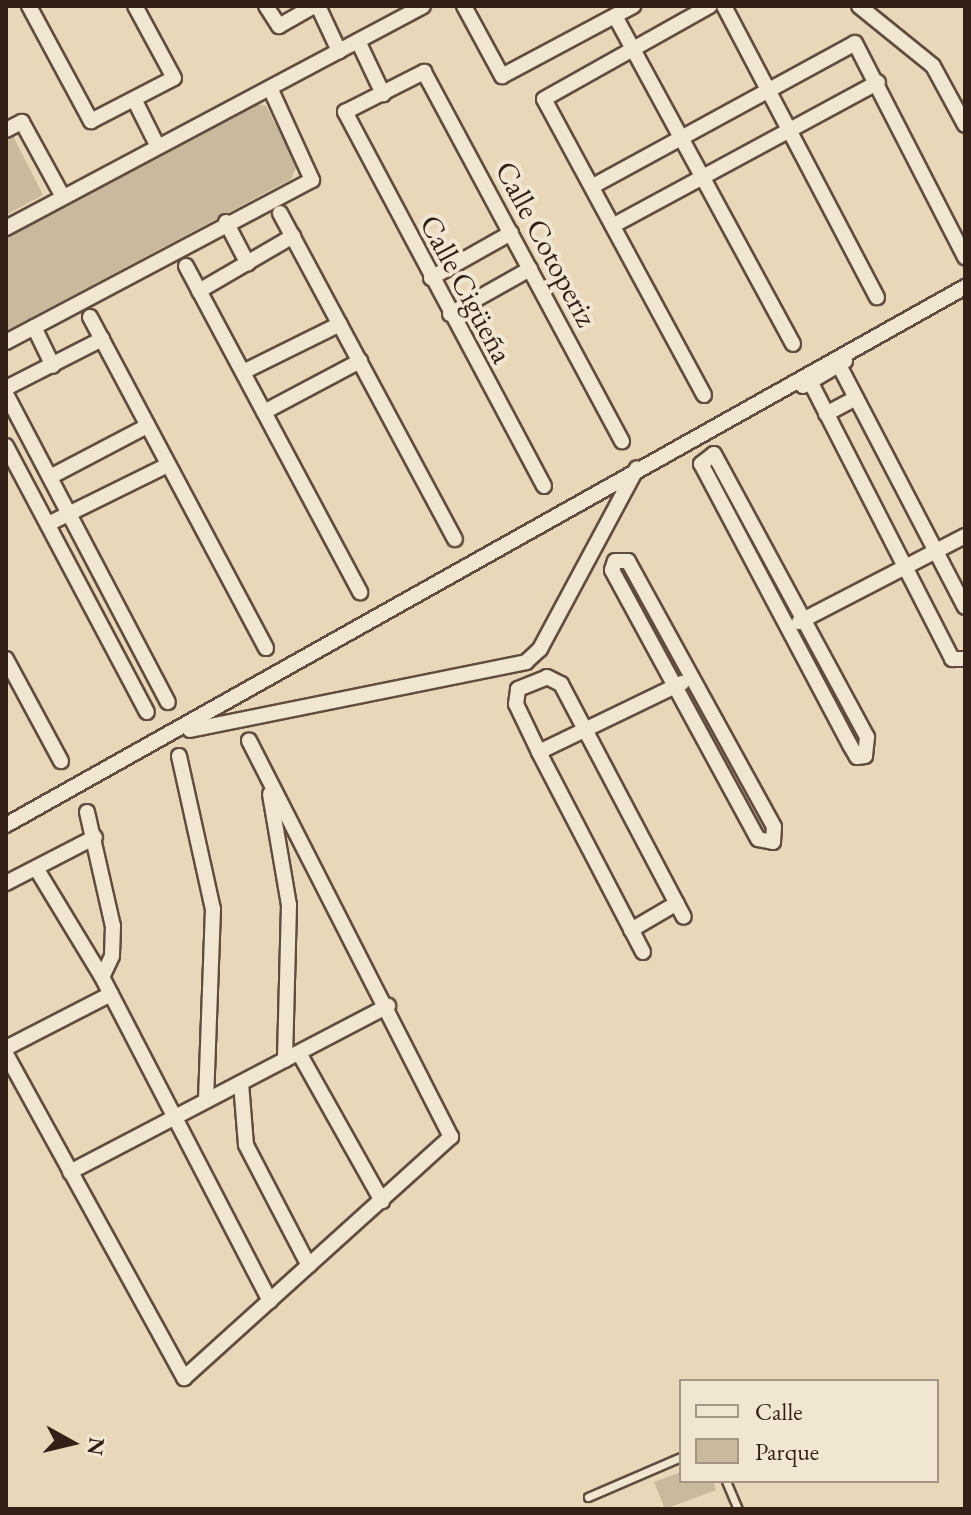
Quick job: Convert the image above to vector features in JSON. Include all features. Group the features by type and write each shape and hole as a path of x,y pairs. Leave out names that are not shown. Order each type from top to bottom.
{"street":[{"path":"29,6 91,121 135,101 174,78 135,6"},
{"path":"266,6 279,26 316,6 339,51"},
{"path":"6,228 423,6"},
{"path":"464,6 502,76 633,6"},
{"path":"704,395 544,95 710,6"},
{"path":"724,6 877,297"},
{"path":"859,6 933,66 965,125"},
{"path":"615,16 793,344"},
{"path":"358,41 383,94"},
{"path":"593,186 855,43 878,82 965,257"},
{"name":"Calle Cotoperiz","path":"383,94 424,72 622,441"},
{"path":"614,225 878,82"},
{"path":"6,342 226,222 312,180 270,88"},
{"name":"Calle Cigüeña","path":"383,94 343,116 544,486"},
{"path":"135,101 158,147"},
{"path":"6,130 22,122 63,197"},
{"path":"280,213 455,539"},
{"path":"226,222 248,264"},
{"path":"431,278 511,233"},
{"path":"199,291 293,236"},
{"path":"186,266 360,592"},
{"path":"450,314 530,269"},
{"path":"6,825 176,733 855,344 965,287"},
{"path":"90,317 266,648"},
{"path":"243,372 340,324"},
{"path":"34,327 53,366"},
{"path":"6,388 102,339"},
{"path":"779,388 812,385 841,369 855,344"},
{"path":"264,412 360,361"},
{"path":"841,369 965,607"},
{"path":"812,385 952,659 965,659"},
{"path":"6,394 168,702"},
{"path":"826,414 856,398"},
{"path":"50,477 147,426"},
{"path":"6,446 147,712"},
{"path":"707,456 720,459 805,619 867,737 865,756 857,757 786,629 701,464 707,456"},
{"path":"48,524 168,465"},
{"path":"176,733 526,662 540,649 637,468"},
{"path":"786,629 965,536"},
{"path":"615,561 628,561 690,679 774,827 773,842 758,839 675,687 612,570 615,561"},
{"path":"6,659 61,761"},
{"path":"526,662 533,680"},
{"path":"539,752 690,679"},
{"path":"631,930 680,910 561,684 533,680 518,689 516,704 539,752 631,930 643,952"},
{"path":"6,1054 184,1378 382,1201 452,1131 249,740"},
{"path":"179,756 213,909 206,1101"},
{"path":"263,767 281,833 289,905 292,1056 382,1201"},
{"path":"87,812 113,926 112,956 102,977"},
{"path":"6,883 95,837"},
{"path":"36,868 102,977 270,1301"},
{"path":"6,1048 111,994"},
{"path":"70,1172 388,1006"},
{"path":"241,1083 246,1145 309,1266"}],"lane":[{"path":"588,1497 679,1458"},
{"path":"727,1483 738,1509"}],"green space":[{"path":"251,103 266,106 297,165 291,179 6,331 6,236"},
{"path":"12,134 43,195 6,215 6,138"},
{"path":"679,1473 679,1483 714,1483 716,1490 665,1509 654,1482"}]}
